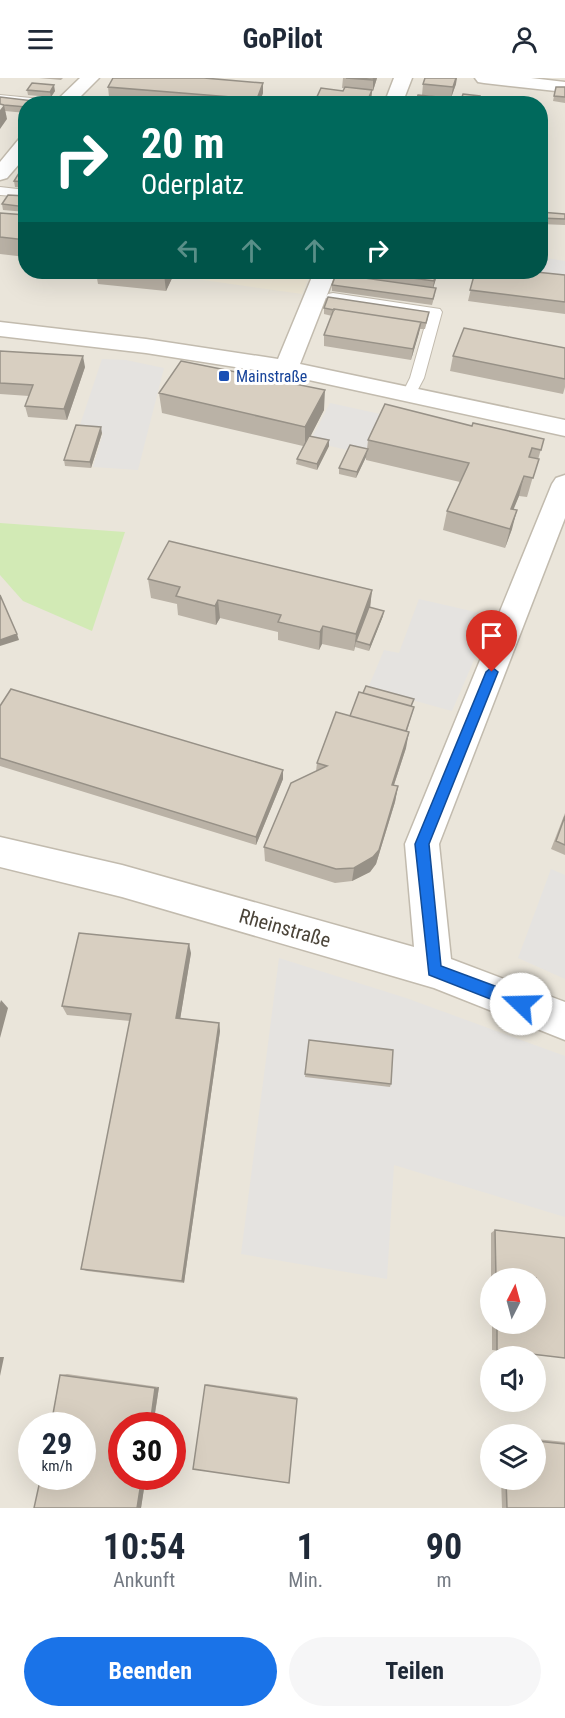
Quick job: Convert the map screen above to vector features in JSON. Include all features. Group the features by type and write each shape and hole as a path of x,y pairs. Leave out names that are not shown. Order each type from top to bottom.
{"street":[{"path":"71,96 90,78"},
{"path":"396,96 403,78"},
{"path":"484,78 565,87"},
{"path":"0,174 18,153"},
{"path":"286,368 322,279"},
{"path":"0,329 135,344 286,368 565,428"},
{"path":"434,970 422,844 564,489"},
{"name":"Rheinstraße","path":"0,852 122,881 434,970 565,1021"}],"lane":[{"path":"0,98 18,100"},
{"path":"0,191 18,193"},
{"path":"333,297 435,312 417,378 409,394"}],"shaded area":[{"path":"0,78 565,78 565,1508 0,1508"},
{"path":"548,258 565,261 565,281 548,277"},
{"path":"196,279 308,279 302,294"},
{"path":"102,359 126,360 164,368 138,470 93,467 103,433 78,431"},
{"path":"330,403 385,415 367,455 310,441"},
{"path":"419,599 493,616 452,711 368,688 384,650 399,653"},
{"path":"551,869 565,875 565,979 518,958"},
{"path":"279,958 406,998 565,1056 565,1217 394,1165 387,1279 241,1254"}],"green space":[{"path":"0,523 125,532 92,631 23,601 0,575"}],"building":[{"path":"113,78 204,78 263,83 258,96 220,96 108,87"},
{"path":"346,78 374,78 373,80"},
{"path":"425,78 456,78 453,87 423,84"},
{"path":"32,83 54,85 50,92 27,90"},
{"path":"345,87 372,90 369,96 317,96 321,88 343,91"},
{"path":"556,87 565,87 565,97 554,96"},
{"path":"0,97 18,99 18,106 0,104"},
{"path":"8,195 18,196 18,206 2,204"},
{"path":"0,213 18,214 18,239 0,237"},
{"path":"548,213 565,214 565,219 548,218"},
{"path":"548,273 565,275 565,302 470,290 473,279 548,279"},
{"path":"334,279 372,279 436,288 433,299 332,285"},
{"path":"328,297 429,312 426,323 334,310 324,308"},
{"path":"334,309 421,322 413,349 324,335"},
{"path":"464,328 565,348 565,379 453,356"},
{"path":"0,351 83,356 64,409 25,406 33,385 0,383"},
{"path":"181,361 325,390 305,427 159,393"},
{"path":"385,404 472,426 473,423 544,439 541,450 532,448 529,457 539,459 533,478 524,476 511,509 517,510 510,529 447,511 469,463 368,440"},
{"path":"76,425 101,427 90,462 64,460"},
{"path":"309,436 329,440 317,464 297,459"},
{"path":"350,445 368,449 357,472 339,468"},
{"path":"169,541 372,590 356,634 323,626 320,632 278,622 281,615 218,600 215,606 176,596 180,587 148,579"},
{"path":"0,595 17,634 0,640"},
{"path":"369,607 384,611 370,645 356,641"},
{"path":"366,686 414,699 411,706 363,693"},
{"path":"11,689 283,770 256,837 0,758 0,706"},
{"path":"359,692 414,707 406,731 350,716"},
{"path":"336,712 409,732 392,785 398,786 379,850 373,857 354,868 336,869 264,847 291,783 327,766 317,763"},
{"path":"565,816 565,845 556,841"},
{"path":"79,933 189,944 176,1018 219,1023 182,1281 81,1269 131,1014 62,1006"},
{"path":"309,1040 393,1050 391,1084 305,1074"},
{"path":"495,1230 565,1238 565,1358 546,1356 546,1346 497,1346 497,1334 546,1334 546,1268 496,1268"},
{"path":"60,1375 155,1388 152,1412 108,1412 108,1490 140,1490 137,1508 34,1508 38,1490 96,1490 96,1412 53,1412"},
{"path":"205,1385 297,1399 289,1483 193,1469"},
{"path":"546,1442 565,1444 565,1508 507,1508 506,1490 546,1490"}],"place":[{"name":"Mainstraße","path":"224,376"}],"route":[{"path":"492,672 422,844 434,970 521,1004"}]}
